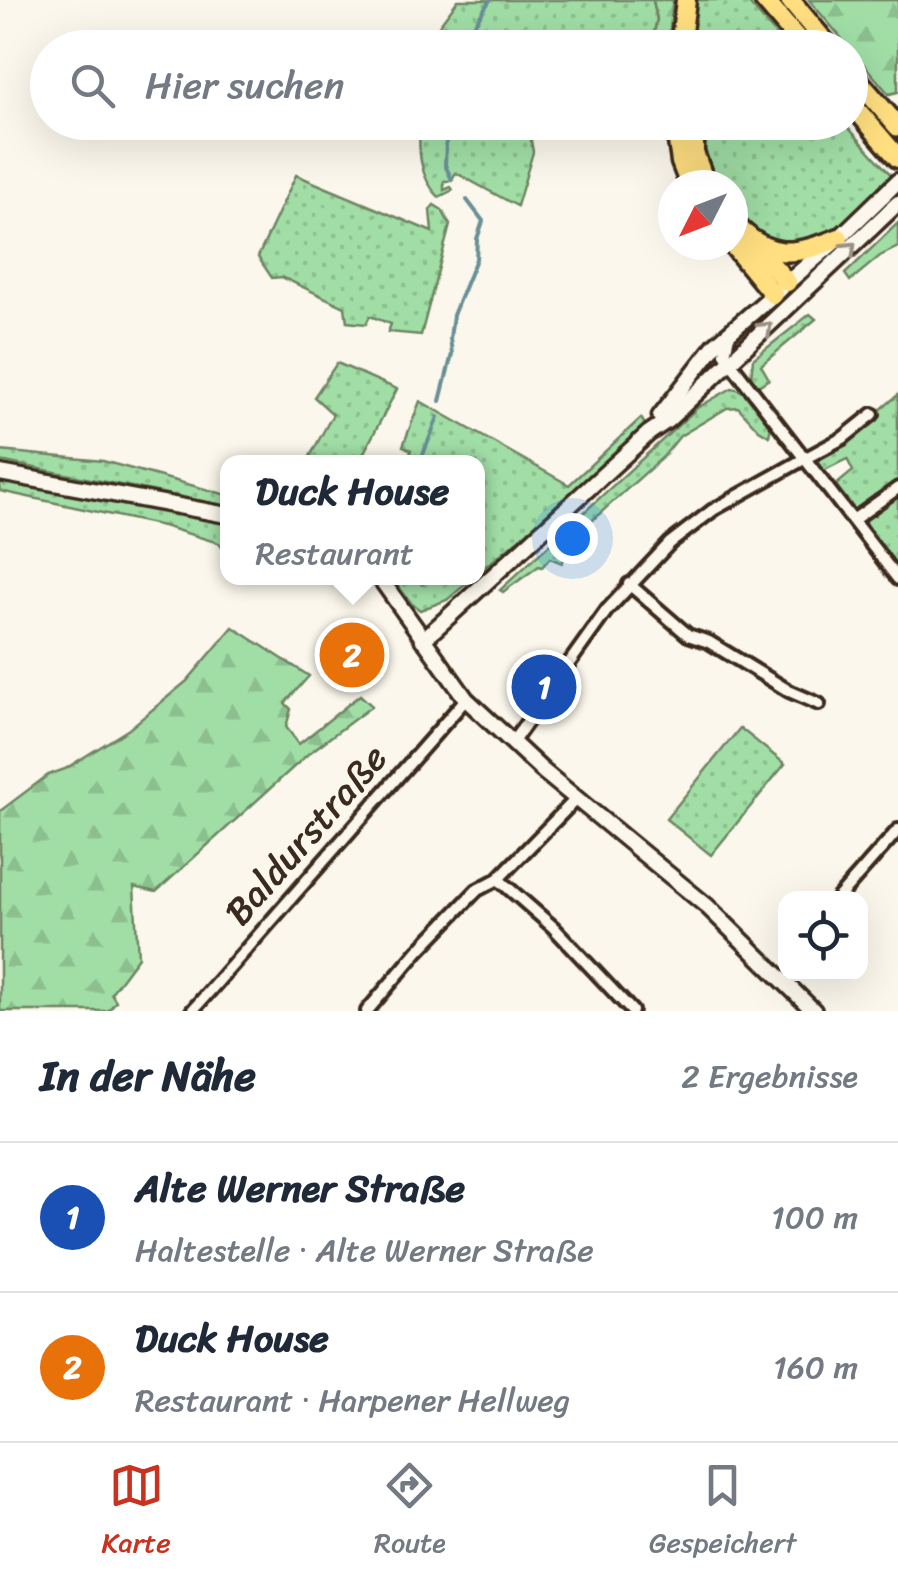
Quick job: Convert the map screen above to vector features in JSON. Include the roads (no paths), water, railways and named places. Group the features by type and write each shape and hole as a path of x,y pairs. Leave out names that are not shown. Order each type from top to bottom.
{"highway":[{"path":"682,30 686,0"},
{"path":"764,0 789,30"},
{"path":"790,0 815,30"},
{"path":"868,92 898,128"},
{"path":"868,123 898,158"},
{"path":"677,140 685,170"},
{"path":"694,140 700,170"},
{"path":"748,239 781,252 810,250 840,238"},
{"path":"748,246 787,290"}],"main road":[{"path":"485,583 730,362 787,290 896,183"},
{"path":"649,433 730,332 898,202"},
{"path":"0,473 220,514"},
{"path":"385,585 466,699 576,799 778,965"},
{"path":"423,640 483,585"},
{"path":"792,981 814,1011"}],"street":[{"path":"730,332 725,353 730,362 898,580"},
{"path":"691,376 710,362 730,362"},
{"path":"512,743 629,584 670,543 712,510 843,438 873,414"},
{"path":"853,520 898,488"},
{"path":"629,584 688,635 709,642 789,692 819,704"},
{"name":"Baldurstraße","path":"192,1011 466,699"},
{"path":"367,1011 477,890 498,880 576,799"},
{"path":"844,891 898,830"},
{"path":"498,880 553,927 632,1011"}],"waterway":[{"path":"471,30 490,0"},
{"path":"476,25 480,30"},
{"path":"446,140 445,165 452,180"},
{"path":"440,401 452,354 453,315 476,259 483,221 467,200"},
{"path":"423,455 438,417"}],"place":[{"name":"Duck House","path":"352,655"},
{"name":"Alte Werner Straße","path":"544,687"}]}
